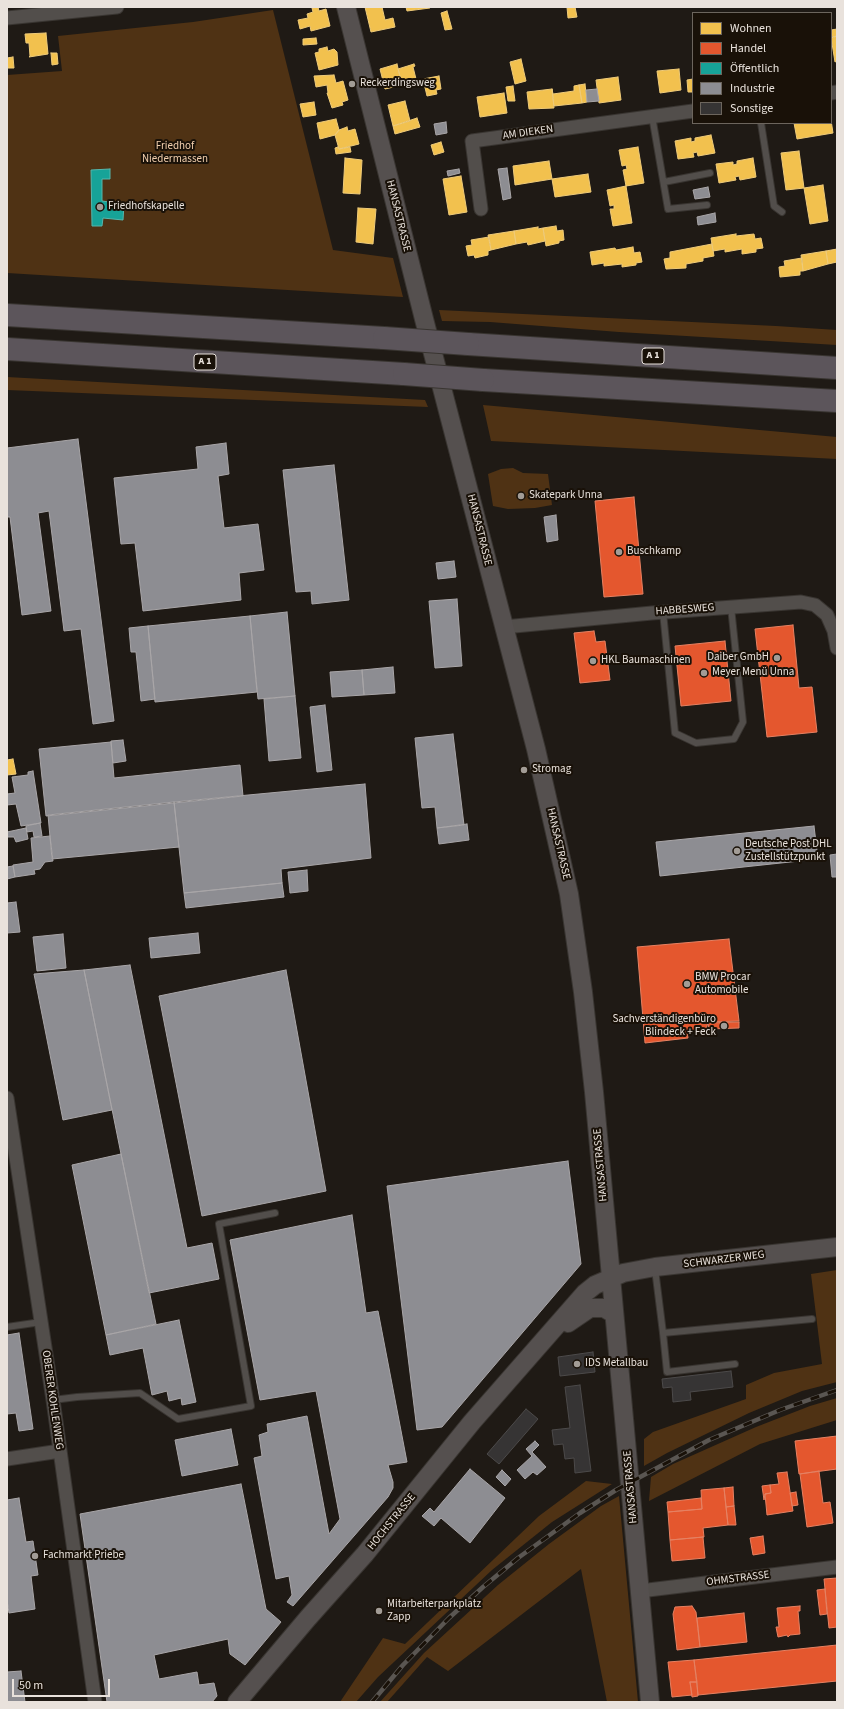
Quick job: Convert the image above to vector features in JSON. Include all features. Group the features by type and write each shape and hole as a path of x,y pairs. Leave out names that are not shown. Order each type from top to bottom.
{"highway":[{"name":"A 1","path":"7,314 837,368"},
{"name":"A 1","path":"7,349 837,401"}],"main road":[{"name":"HANSASTRASSE","path":"346,7 536,749 569,894 583,992 650,1702"},
{"name":"SCHWARZER WEG","path":"611,1277 623,1273 655,1267 837,1247"},
{"name":"HOCHSTRASSE","path":"237,1702 308,1618 365,1554 467,1428 544,1340 586,1293 595,1285 611,1277"},
{"name":"HOCHSTRASSE","path":"544,1340 590,1308 604,1308 614,1314"}],"street":[{"path":"7,18 117,7"},
{"name":"AM DIEKEN","path":"481,208 472,141 692,111"},
{"name":"HABBESWEG","path":"504,627 663,612 801,602 815,605 827,615 834,631 837,648"},
{"name":"OBERER KOHLENWEG","path":"7,1098 53,1400 95,1702"},
{"path":"7,1460 60,1451"},
{"name":"OHMSTRASSE","path":"640,1591 837,1567"}],"lane":[{"path":"652,116 668,209 707,205"},
{"path":"761,124 774,206 782,212"},
{"path":"664,182 710,173"},
{"path":"663,612 675,733 696,743 734,739 742,722 731,607"},
{"path":"53,1400 140,1393 178,1419 251,1406 218,1224 275,1213"},
{"path":"655,1267 667,1372 735,1364"},
{"path":"663,1333 812,1318"},
{"path":"7,1327 41,1322"}],"green space":[{"name":"Friedhof Niedermassen","path":"273,10 333,250 393,258 403,297 7,273 7,75 62,71 58,36 193,22"},
{"path":"439,310 837,330 837,345 619,332 490,322 442,321"},
{"path":"7,377 425,400 428,407 7,390"},
{"path":"483,405 837,437 837,459 491,441"},
{"name":"Skatepark Unna","path":"513,468 523,473 548,474 552,505 535,508 508,509 493,506 488,474 501,469"},
{"path":"837,1270 837,1382 802,1391 749,1413 667,1453 644,1466 644,1439 653,1432 746,1399 746,1385 774,1373 822,1364 811,1274"},
{"path":"837,1398 837,1420 760,1444 649,1501 651,1477 673,1464 756,1427 810,1406"},
{"path":"586,1481 612,1484 552,1522 492,1570 378,1677 356,1702 340,1702 383,1638 405,1644 539,1516"},
{"path":"619,1496 638,1702 607,1702 581,1569 448,1671 427,1657 387,1702 380,1702 424,1653 498,1585 549,1544 601,1506"}],"building: Wohnen":[{"path":"318,7 319,11 326,9 330,26 311,31 310,26 300,29 298,20 308,18 307,14 313,12 312,8"},
{"path":"365,7 382,7 385,20 393,18 395,27 371,32"},
{"path":"406,7 430,7 430,8 407,11"},
{"path":"567,7 575,7 577,17 568,18"},
{"path":"447,11 452,29 445,30 441,13"},
{"path":"837,29 837,36 832,38 832,30"},
{"path":"46,33 48,54 29,57 29,43 26,43 25,34"},
{"path":"837,36 837,61 835,62 832,43 832,37"},
{"path":"316,38 317,44 303,45 303,39"},
{"path":"327,47 328,51 334,49 337,52 338,65 319,70 315,53 319,52 319,49"},
{"path":"51,53 57,53 58,64 52,65"},
{"path":"13,57 14,68 8,68 7,58"},
{"path":"521,59 526,81 515,84 510,62"},
{"path":"397,64 402,85 385,89 380,69"},
{"path":"414,64 415,66 413,67 416,79 418,80 402,84 398,69"},
{"path":"679,69 681,90 660,93 657,71"},
{"path":"334,75 336,83 343,81 348,100 342,102 343,105 332,108 327,93 327,85 316,87 314,76"},
{"path":"439,76 441,89 436,90 437,94 427,96 423,79"},
{"path":"618,77 621,100 599,103 596,80"},
{"path":"692,79 692,92 688,92 687,80"},
{"path":"585,84 587,102 582,103 579,85"},
{"path":"579,85 582,103 554,106 552,89 553,94 574,91 574,86"},
{"path":"513,86 515,101 508,101 506,87"},
{"path":"552,89 554,108 529,109 527,92"},
{"path":"504,93 507,113 480,117 477,97"},
{"path":"405,101 410,121 393,126 388,105"},
{"path":"314,102 316,115 303,117 300,104"},
{"path":"417,118 420,127 395,134 393,126"},
{"path":"336,119 339,130 335,135 320,139 317,123"},
{"path":"794,124 832,124 833,133 797,139"},
{"path":"347,127 348,131 355,129 359,144 339,149 335,135 339,130"},
{"path":"711,135 715,153 698,156 697,152 693,153 694,157 678,159 675,141 691,138 691,142 695,141 695,138"},
{"path":"441,142 444,152 434,155 431,145"},
{"path":"338,147 339,149 350,147 351,152 336,154 335,148"},
{"path":"638,147 644,183 626,186 623,170 627,169 626,165 622,166 619,150"},
{"path":"799,151 804,188 786,190 781,153"},
{"path":"345,158 362,160 360,194 343,193"},
{"path":"753,158 756,177 740,180 739,176 735,177 736,180 719,183 716,164 733,162 733,165 737,164 737,161"},
{"path":"549,161 552,179 515,185 513,166"},
{"path":"588,174 591,192 555,197 552,179"},
{"path":"461,176 467,212 449,215 443,179"},
{"path":"823,185 828,221 810,224 804,188"},
{"path":"626,186 632,223 613,226 610,209 614,209 614,205 610,206 607,190"},
{"path":"358,208 376,209 373,244 356,242"},
{"path":"556,226 557,231 563,230 564,240 559,241 559,243 546,246 543,228"},
{"path":"538,227 538,229 543,228 545,241 528,245 527,242 516,244 514,231"},
{"path":"514,231 516,244 491,250 488,235"},
{"path":"736,234 736,236 754,234 755,239 761,238 763,248 756,249 756,252 742,254 742,249 725,252 725,249 713,251 711,238"},
{"path":"489,237 491,250 488,251 488,255 475,258 474,255 468,256 466,246 472,245 471,240"},
{"path":"712,244 714,256 703,258 703,261 686,264 686,268 666,269 664,259 670,258 670,252"},
{"path":"633,247 634,253 640,252 642,262 636,263 636,265 622,267 622,264 604,266 604,263 592,265 590,252"},
{"path":"837,249 837,262 828,264 826,251"},
{"path":"826,251 828,264 803,271 801,255"},
{"path":"802,258 803,271 800,271 800,275 780,277 779,267 785,266 784,261"},
{"path":"13,759 16,774 7,775 7,760"}],"building: Handel":[{"path":"634,497 643,594 604,597 595,501"},
{"name":"Daiber GmbH","path":"793,625 799,688 812,687 817,732 767,737 755,629"},
{"name":"HKL Baumaschinen","path":"594,631 596,642 605,641 610,680 580,683 574,633"},
{"path":"725,641 731,701 681,706 675,646"},
{"name":"BMW Procar Automobile","path":"729,939 739,1021 708,1022 706,1030 687,1031 688,1038 645,1043 637,947"},
{"name":"Sachverständigenbüro Blindeck + Feck","path":"739,1022 739,1028 709,1029 708,1023"},
{"path":"837,1436 837,1469 799,1474 795,1441"},
{"path":"819,1471 823,1503 830,1502 833,1523 807,1527 800,1474"},
{"path":"787,1472 793,1511 767,1515 765,1494 771,1493 770,1485 779,1484 777,1473"},
{"path":"770,1485 771,1493 765,1494 764,1500 762,1486"},
{"path":"733,1487 734,1506 726,1507 724,1488"},
{"path":"724,1488 728,1525 703,1528 704,1537 670,1540 668,1512 702,1509 701,1490"},
{"path":"796,1492 798,1505 792,1506 790,1493"},
{"path":"701,1498 702,1509 668,1512 667,1502"},
{"path":"734,1506 736,1525 728,1525 726,1507"},
{"path":"763,1536 765,1553 753,1555 750,1538"},
{"path":"703,1537 705,1558 672,1561 670,1540"},
{"path":"837,1578 837,1627 829,1628 824,1579"},
{"path":"825,1589 827,1614 820,1615 817,1590"},
{"path":"692,1606 696,1612 700,1647 677,1650 673,1614 675,1607"},
{"path":"800,1606 800,1611 798,1611 800,1634 790,1635 788,1637 787,1635 778,1637 776,1627 779,1627 777,1608"},
{"path":"744,1613 747,1642 700,1647 697,1618"},
{"path":"837,1645 837,1681 698,1695 694,1660"},
{"path":"694,1660 697,1682 690,1682 692,1695 672,1697 668,1662"},
{"path":"690,1682 697,1682 698,1696 692,1697"}],"building: Öffentlich":[{"path":"110,169 110,179 102,179 102,201 124,204 123,220 103,218 102,226 92,226 91,170"}],"building: Industrie":[{"path":"597,89 599,101 587,102 586,90"},
{"path":"446,122 447,133 436,135 434,124"},
{"path":"507,168 511,198 503,200 498,169"},
{"path":"459,169 460,173 448,176 447,171"},
{"path":"708,187 710,197 695,199 693,190"},
{"path":"715,213 716,222 698,225 697,217"},
{"path":"78,439 114,721 93,724 81,629 64,631 49,511 38,513 51,611 22,615 10,517 7,517 7,448"},
{"path":"226,443 229,474 218,476 224,528 258,524 264,570 239,573 241,600 143,611 135,543 121,544 114,478 198,469 196,447"},
{"path":"334,465 349,600 312,604 311,591 296,592 283,470"},
{"path":"556,515 558,540 547,542 544,517"},
{"path":"454,561 456,577 438,579 436,563"},
{"path":"457,599 462,666 435,668 429,601"},
{"path":"287,612 295,696 258,699 250,616"},
{"path":"250,616 257,692 155,702 148,626"},
{"path":"148,626 155,699 141,701 136,652 131,652 129,628"},
{"path":"393,667 395,693 364,695 362,670"},
{"path":"362,670 364,695 332,697 330,672"},
{"path":"295,696 301,758 269,761 264,699"},
{"path":"325,705 332,770 317,772 310,707"},
{"path":"453,734 464,825 437,828 435,807 422,808 415,738"},
{"path":"123,740 126,761 113,763 111,741"},
{"path":"111,742 114,778 240,765 243,796 46,816 39,749"},
{"path":"33,771 41,823 21,826 16,804 7,805 7,794 15,793 12,777 28,775 28,772"},
{"path":"365,784 371,858 281,869 282,883 184,893 174,802"},
{"path":"174,802 179,847 52,859 48,815"},
{"path":"40,823 42,836 34,837 33,831 27,832 26,826"},
{"path":"467,824 469,840 439,844 437,828"},
{"name":"Deutsche Post DHL Zustellstützpunkt","path":"814,826 818,859 660,876 656,842"},
{"path":"26,828 28,839 16,842 14,837 7,837 7,832"},
{"path":"50,836 53,861 45,862 40,869 34,870 35,874 15,877 13,865 33,862 31,838"},
{"path":"837,854 837,877 832,877 830,855"},
{"path":"13,866 15,877 7,879 7,867"},
{"path":"307,870 308,891 290,893 288,872"},
{"path":"282,883 284,897 186,908 184,893"},
{"path":"16,902 20,932 7,933 7,903"},
{"path":"198,933 200,953 151,958 149,938"},
{"path":"63,934 66,968 37,971 33,937"},
{"path":"130,965 187,1248 212,1243 219,1279 149,1293 84,970"},
{"path":"84,970 112,1110 63,1120 34,974"},
{"path":"286,970 326,1191 202,1216 159,996"},
{"path":"121,1154 156,1324 106,1335 72,1165"},
{"path":"568,1161 581,1264 442,1427 417,1430 387,1186"},
{"path":"352,1215 366,1313 378,1311 407,1462 388,1465 393,1482 393,1488 388,1497 293,1606 287,1602 292,1595 289,1576 276,1579 254,1458 262,1456 259,1435 268,1432 267,1424 307,1416 329,1534 340,1519 316,1391 260,1400 230,1240"},
{"path":"179,1320 196,1402 182,1405 181,1398 169,1401 167,1391 152,1395 143,1348 110,1355 106,1335"},
{"path":"19,1333 33,1429 19,1431 16,1413 7,1414 7,1335"},
{"path":"231,1429 238,1465 182,1476 175,1440"},
{"path":"535,1441 539,1445 532,1452 546,1467 537,1475 533,1472 525,1479 517,1470 532,1456 526,1449"},
{"path":"470,1469 505,1498 470,1543 441,1518 434,1526 422,1516 430,1508 434,1512"},
{"path":"502,1470 511,1479 505,1486 496,1477"},
{"path":"241,1484 266,1609 281,1622 245,1665 230,1654 228,1639 154,1655 159,1679 197,1672 199,1685 214,1683 217,1696 212,1702 107,1702 80,1514"},
{"path":"19,1498 26,1542 33,1541 38,1575 31,1576 35,1609 9,1613 7,1600 7,1500"},
{"path":"21,1671 25,1702 7,1702 7,1672"}],"building: Sonstige":[{"name":"IDS Metallbau","path":"593,1352 595,1372 560,1376 558,1357"},
{"path":"731,1371 733,1387 690,1392 691,1400 673,1402 672,1387 663,1388 662,1379"},
{"path":"580,1385 591,1471 575,1473 574,1458 565,1459 563,1444 554,1445 552,1430 570,1428 565,1387"},
{"path":"526,1409 538,1419 499,1464 487,1454"}],"railway":[{"path":"372,1702 403,1665 449,1618 483,1587 518,1558 580,1513 616,1490 709,1440 780,1410 837,1390"}],"place":[{"name":"Reckerdingsweg","path":"352,84"},
{"name":"Friedhofskapelle","path":"100,207"},
{"name":"Skatepark Unna","path":"521,496"},
{"name":"Buschkamp","path":"619,552"},
{"name":"Daiber GmbH","path":"777,658"},
{"name":"HKL Baumaschinen","path":"593,661"},
{"name":"Meyer Menü Unna","path":"704,673"},
{"name":"Stromag","path":"524,770"},
{"name":"Deutsche Post DHL Zustellstützpunkt","path":"737,851"},
{"name":"BMW Procar Automobile","path":"687,984"},
{"name":"Sachverständigenbüro Blindeck + Feck","path":"724,1026"},
{"name":"IDS Metallbau","path":"577,1364"},
{"name":"Fachmarkt Priebe","path":"35,1556"},
{"name":"Mitarbeiterparkplatz Zapp","path":"379,1611"}]}
